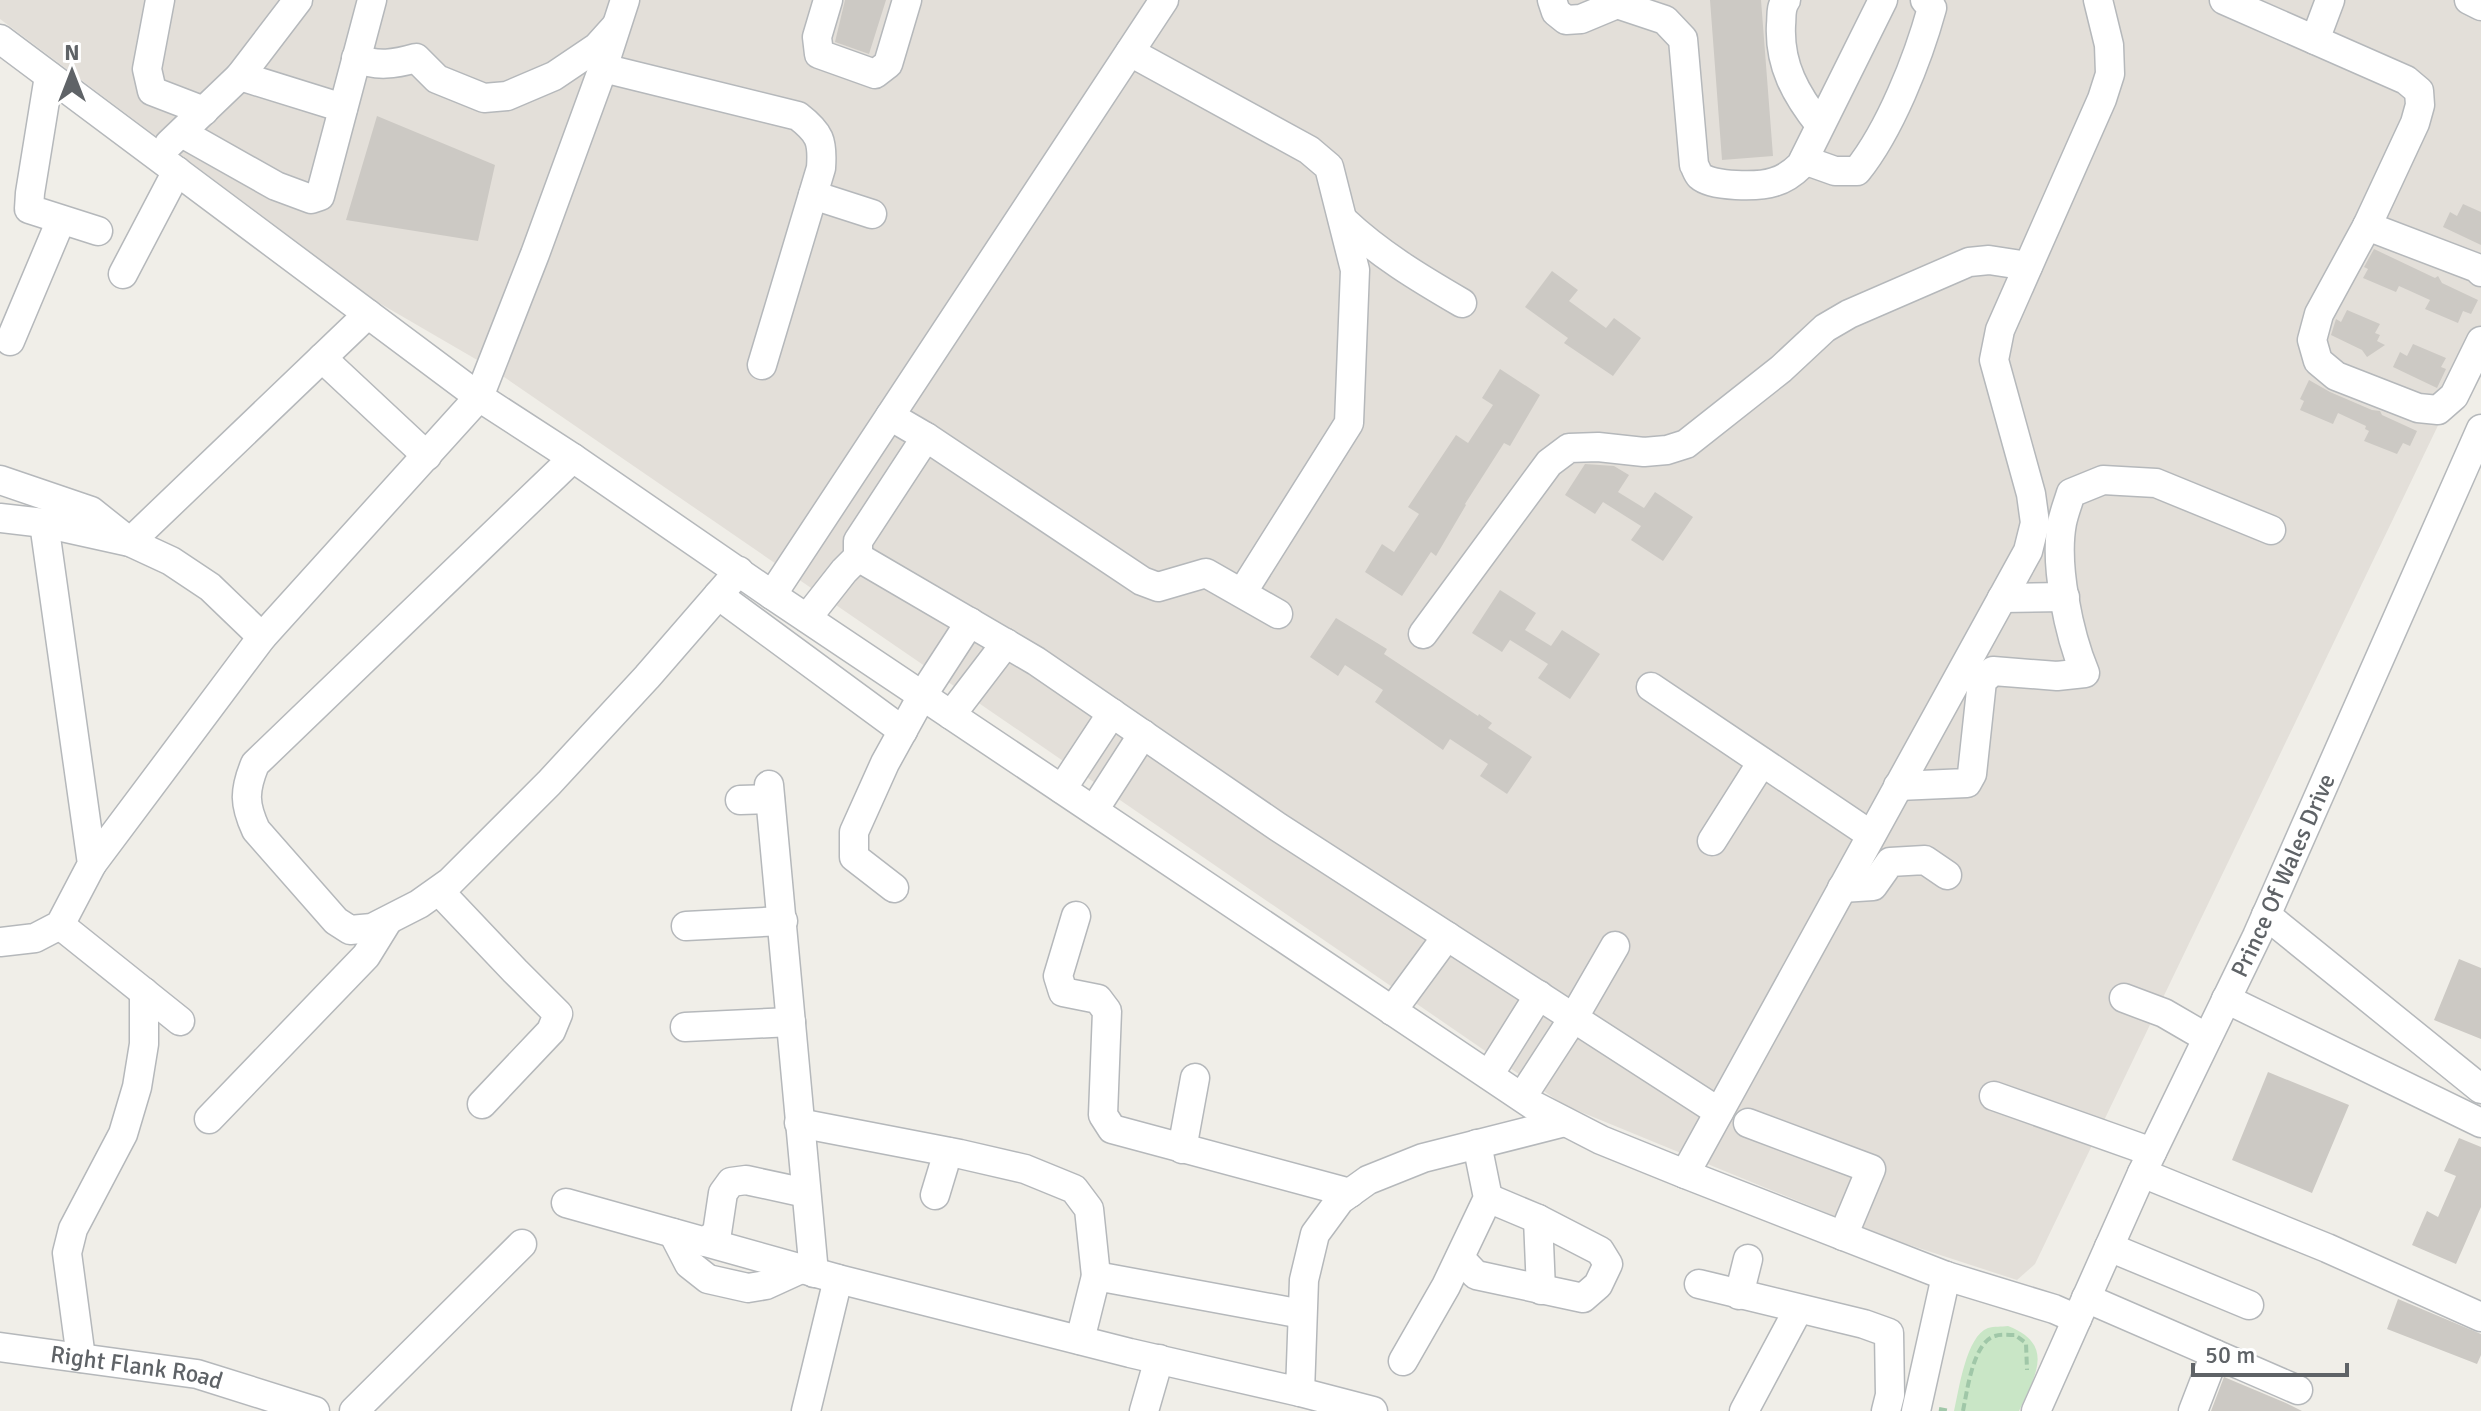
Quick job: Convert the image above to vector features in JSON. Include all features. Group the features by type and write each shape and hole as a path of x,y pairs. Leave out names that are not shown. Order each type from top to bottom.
{"street":[{"path":"160,0 147,69 152,91 204,111"},
{"path":"123,274 182,133 240,76 298,0"},
{"path":"182,133 276,186 311,199 320,196 372,0"},
{"path":"828,0 817,37 819,54 875,74 888,64 907,0"},
{"path":"772,595 1164,0"},
{"path":"1552,0 1556,12 1566,20 1581,19 1610,3 1665,20 1683,39 1694,165 1701,176 1719,183 1752,185 1774,182 1791,175 1804,160 1883,0"},
{"path":"1786,0 1782,5 1780,42 1785,69 1801,101 1820,125"},
{"path":"1804,160 1835,171 1857,171 1874,150 1925,32 1932,8 1925,0"},
{"path":"1685,1174 2028,551 2035,523 2031,494 1994,360 2000,330 2102,99 2110,74 2109,45 2098,0"},
{"path":"2224,0 2406,80 2419,91 2420,105 2415,123 2367,226 2319,314 2312,340 2318,361 2336,376 2418,408 2438,410 2454,396 2481,341"},
{"path":"2315,40 2330,0"},
{"path":"2469,0 2481,6"},
{"path":"356,58 371,64 396,64 416,58 437,79 484,98 507,96 554,76 597,47 621,12"},
{"path":"0,942 35,938 60,925 92,864 262,637 479,397 535,254 621,12"},
{"path":"0,39 479,397 1522,1097 1601,1140 1946,1276 2054,1309 2081,1308 2215,1354 2298,1390"},
{"path":"1130,52 1309,150 1329,167 1355,270 1349,423 1242,593"},
{"path":"603,68 798,116 814,128 823,146 821,168 762,365"},
{"path":"49,76 29,209 98,231"},
{"path":"240,76 343,108"},
{"path":"813,195 872,214"},
{"path":"1342,219 1399,267 1462,303"},
{"path":"10,341 61,220"},
{"path":"2367,226 2481,272"},
{"path":"1423,634 1549,463 1569,448 1598,447 1644,452 1686,444 1781,369 1825,328 1849,314 1969,262 1989,260 2028,266"},
{"path":"130,542 368,314"},
{"path":"322,358 427,456"},
{"path":"890,416 1142,581 1158,587 1206,573 1278,614"},
{"name":"Prince Of Wales Drive","path":"2042,1409 2081,1308 2147,1162 2266,915 2481,429"},
{"path":"807,618 858,557 858,541 926,437"},
{"path":"573,458 255,764 246,787 248,813 256,830 336,921 350,930 372,928 439,891 560,771 739,571"},
{"path":"0,480 91,511 130,542"},
{"path":"1898,786 1967,783 1972,774 1982,681 1993,671 2057,676 2085,673 2075,649 2065,597 2061,525 2071,493 2103,480 2156,483 2271,530"},
{"path":"0,518 44,523 130,542 171,561 210,587 262,637"},
{"path":"44,523 92,864"},
{"path":"858,557 1036,661 1278,827 1719,1112"},
{"path":"718,595 903,731"},
{"path":"2002,598 2065,597"},
{"path":"894,888 854,857 854,832 885,763 922,696 970,622"},
{"path":"951,715 1006,643"},
{"path":"1651,687 1871,835"},
{"path":"1062,789 1112,713"},
{"path":"1094,810 1143,734"},
{"path":"1712,841 1762,762"},
{"path":"740,800 770,792 799,1123 818,1274 806,1411"},
{"path":"1842,888 1873,886 1890,862 1925,860 1947,875"},
{"path":"439,891 558,1014 551,1031 482,1104"},
{"path":"2266,915 2481,1089"},
{"path":"1076,916 1058,976 1063,992 1098,999 1107,1011 1103,1115 1112,1129 1350,1193"},
{"path":"686,926 783,921"},
{"path":"209,1119 366,956 387,922"},
{"path":"60,925 180,1021"},
{"path":"1392,1011 1447,936"},
{"path":"1522,1097 1615,946"},
{"path":"81,1358 67,1253 73,1229 123,1134 137,1087 144,1044 144,992"},
{"path":"1489,1075 1539,995"},
{"path":"2124,998 2164,1013 2207,1038"},
{"path":"2226,999 2481,1123"},
{"path":"685,1027 791,1022"},
{"path":"1182,1149 1195,1078"},
{"path":"1994,1096 2147,1162 2481,1317"},
{"path":"1300,1392 1304,1280 1315,1234 1340,1200 1368,1180 1423,1158 1565,1122"},
{"path":"799,1123 1025,1169 1074,1189 1089,1209 1096,1276 1080,1340"},
{"path":"1748,1123 1871,1169 1843,1236"},
{"path":"1403,1361 1460,1258 1488,1198 1477,1144"},
{"path":"935,1195 948,1152"},
{"path":"705,1242 717,1233 723,1193 731,1182 746,1180 806,1193"},
{"path":"1460,1258 1476,1275 1583,1298 1598,1285 1608,1264 1600,1251 1538,1219 1488,1198"},
{"path":"566,1203 818,1274 1373,1411"},
{"path":"1538,1219 1541,1290"},
{"path":"673,1233 689,1264 708,1279 748,1288 818,1274"},
{"path":"354,1411 522,1244"},
{"path":"2109,1247 2249,1305"},
{"path":"1739,1295 1748,1259"},
{"path":"1096,1276 1302,1314"},
{"path":"1916,1411 1946,1276"},
{"path":"1699,1284 1864,1324 1889,1333 1890,1395 1886,1411"},
{"path":"1744,1411 1798,1310"},
{"name":"Right Flank Road","path":"0,1347 197,1374 315,1411"},
{"path":"2193,1411 2215,1354"},
{"path":"1144,1411 1159,1359"}],"path":[{"path":"1963,1411 1977,1356 1985,1342 1994,1336 2015,1335 2026,1343 2028,1365 2025,1378"}],"shaded area":[{"path":"0,0 2481,0 2481,336 2035,1264 2017,1280 1888,1238 1564,1105 491,368 374,300 0,19"}],"green space":[{"path":"2008,1326 2032,1342 2037,1352 2035,1374 2019,1411 1954,1411 1974,1341 1988,1328"}],"building":[{"path":"845,0 886,0 869,54 835,42"},
{"path":"1710,0 1761,0 1773,156 1722,160"},
{"path":"377,116 495,165 478,241 346,220"},
{"path":"2463,204 2481,212 2481,245 2443,227 2450,212 2457,216"},
{"path":"2374,249 2435,278 2438,276 2442,283 2478,300 2471,314 2463,311 2458,323 2425,309 2430,300 2399,286 2396,292 2363,278 2368,269 2364,267"},
{"path":"1552,271 1578,290 1569,301 1606,328 1614,318 1641,338 1613,376 1564,343 1568,338 1525,307"},
{"path":"2347,310 2380,324 2375,333 2380,335 2377,341 2385,345 2367,357 2362,350 2331,335 2336,319 2341,322"},
{"path":"2413,344 2446,358 2441,367 2446,369 2437,388 2393,367 2400,352 2407,356"},
{"path":"1500,369 1540,395 1510,446 1504,443 1436,556 1431,552 1402,596 1365,572 1382,544 1394,552 1419,514 1408,507 1456,435 1468,443 1493,405 1482,398"},
{"path":"2309,380 2417,431 2410,446 2403,443 2397,454 2364,441 2369,431 2365,429 2366,426 2338,413 2333,424 2300,410 2304,401 2300,399"},
{"path":"1585,464 1614,466 1629,475 1618,492 1644,508 1655,492 1693,517 1663,561 1631,540 1641,526 1603,502 1595,514 1565,495"},
{"path":"1500,590 1536,613 1525,630 1551,646 1562,630 1600,654 1570,699 1538,678 1548,664 1510,640 1502,652 1472,633"},
{"path":"1336,618 1387,649 1384,654 1492,723 1488,728 1532,757 1507,794 1480,776 1488,764 1450,739 1443,750 1375,702 1383,690 1345,665 1338,676 1310,657"},
{"path":"2459,959 2481,968 2481,1039 2434,1020"},
{"path":"2268,1072 2349,1105 2312,1193 2232,1160"},
{"path":"2459,1138 2481,1147 2481,1207 2456,1264 2412,1245 2427,1211 2438,1217 2456,1176 2444,1171"},
{"path":"2398,1299 2481,1334 2481,1355 2477,1364 2387,1329"},
{"path":"2224,1377 2286,1403 2302,1411 2211,1411"}]}
